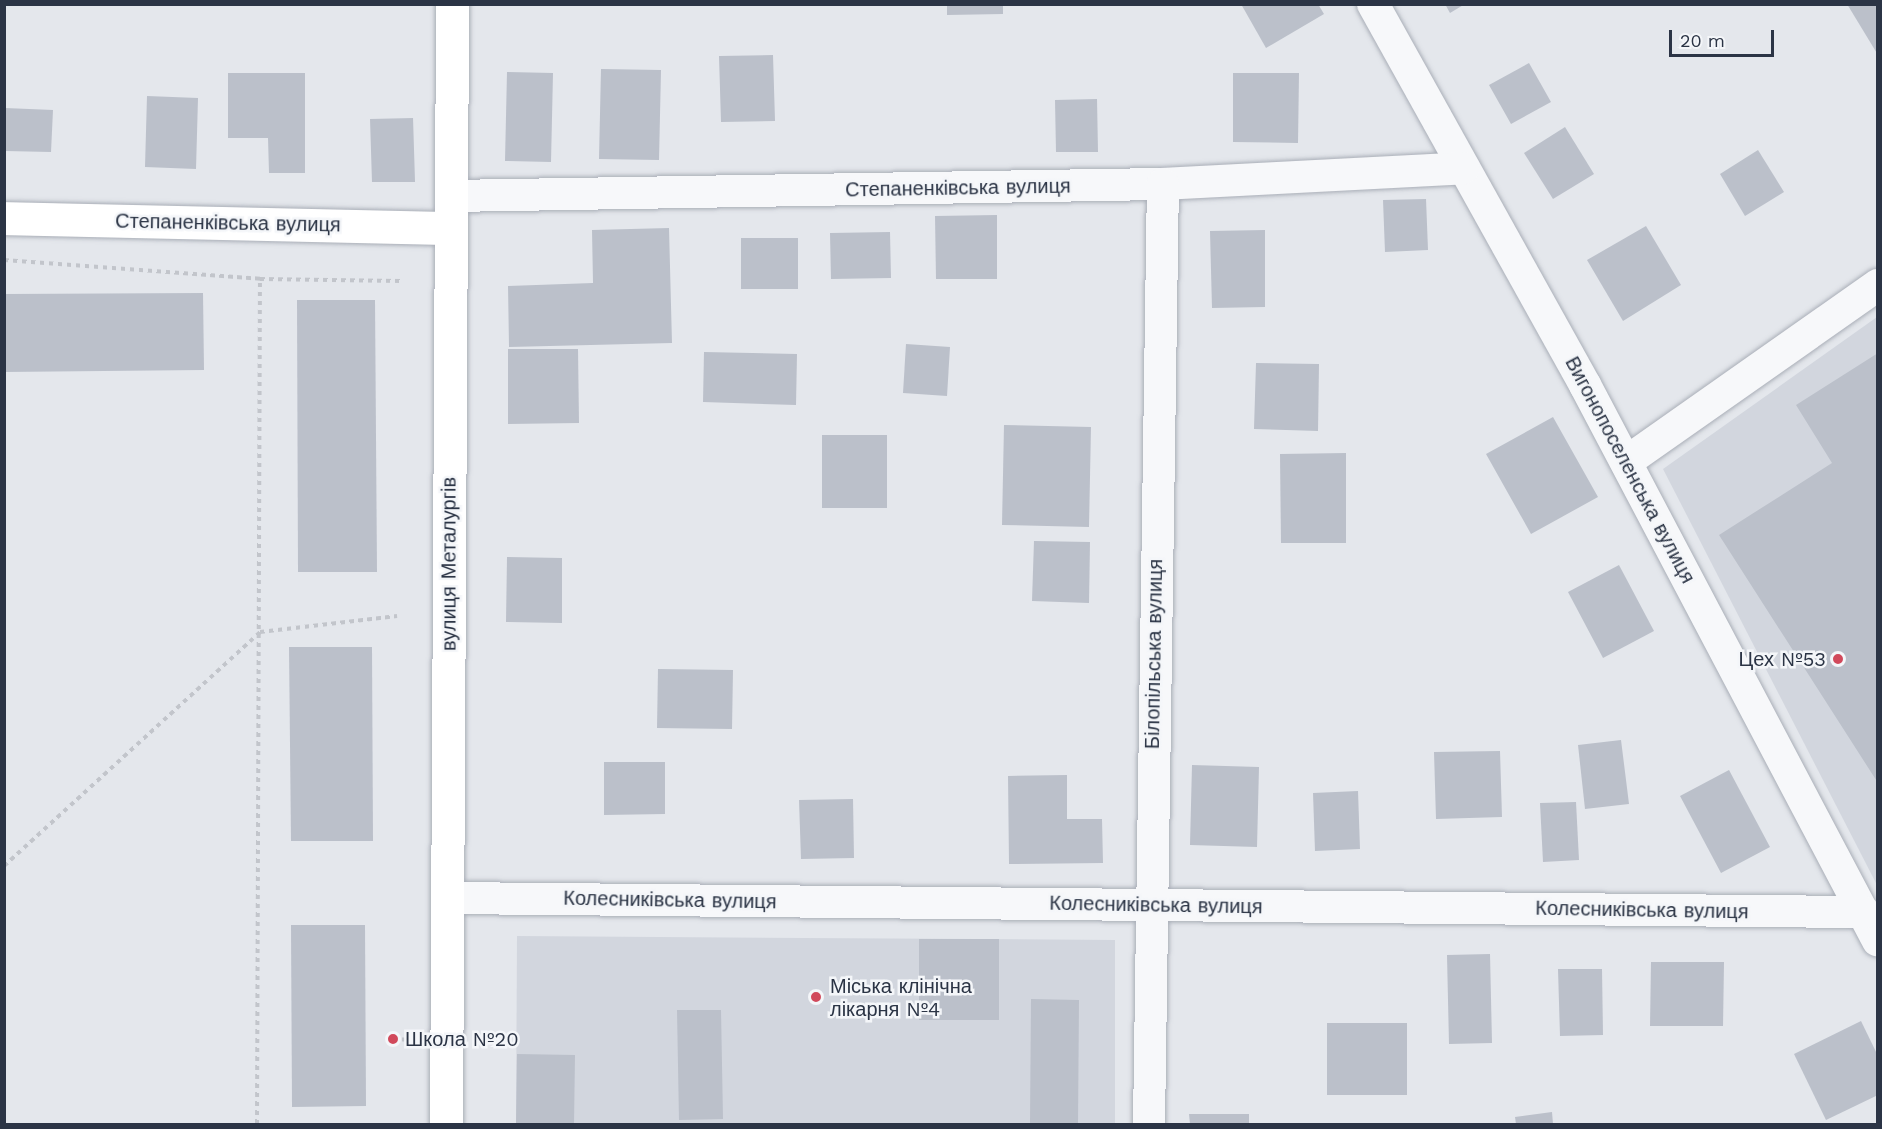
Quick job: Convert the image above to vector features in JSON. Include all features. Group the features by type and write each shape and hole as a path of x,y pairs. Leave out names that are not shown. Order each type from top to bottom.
{"main road":[{"name":"вулиця Металургів","path":"446,1125 452,4"},
{"name":"Степаненківська вулиця","path":"4,218 451,228"}],"street":[{"name":"Вигонопоселенська вулиця","path":"1373,4 1626,462 1878,941"},
{"name":"Степаненківська вулиця","path":"451,196 1163,184 1464,168"},
{"name":"Білопільська вулиця","path":"1149,1125 1149,905 1163,184"},
{"path":"1626,462 1878,285"},
{"name":"Колесниківська вулиця","path":"448,898 1864,912"}],"path":[{"path":"4,260 260,279 401,281"},
{"path":"257,1125 260,279"},
{"path":"4,866 260,632 397,616"}],"shaded area":[{"path":"1877,317 1877,885 1663,469"},
{"name":"Міська клінічна лікарня №4","path":"517,936 1115,940 1115,1124 516,1124"}],"building":[{"path":"947,4 1003,4 1003,14 947,15"},
{"path":"1241,4 1318,4 1324,14 1266,48"},
{"path":"1445,4 1465,4 1450,13"},
{"path":"1847,4 1878,4 1878,55"},
{"path":"773,55 775,121 721,122 719,56"},
{"path":"1529,63 1551,102 1511,124 1489,85"},
{"path":"601,69 661,70 659,160 599,159"},
{"path":"507,72 553,73 551,162 505,161"},
{"path":"228,73 305,73 305,173 269,173 268,138 228,138"},
{"path":"1233,73 1299,73 1298,143 1233,142"},
{"path":"147,96 198,98 196,169 145,167"},
{"path":"1097,99 1098,152 1056,152 1055,100"},
{"path":"5,108 53,110 51,152 5,151"},
{"path":"413,118 415,182 372,182 370,119"},
{"path":"1565,127 1594,174 1553,199 1524,153"},
{"path":"1758,150 1784,192 1745,216 1720,174"},
{"path":"1426,199 1428,250 1385,252 1383,200"},
{"path":"997,215 997,279 936,279 935,216"},
{"path":"1646,226 1681,285 1623,321 1587,260"},
{"path":"669,228 672,343 509,347 508,286 593,283 592,230"},
{"path":"1265,230 1265,307 1212,308 1210,231"},
{"path":"890,232 891,278 831,279 830,233"},
{"path":"741,238 798,238 798,289 741,289"},
{"path":"203,293 204,370 4,372 4,294"},
{"path":"297,300 375,300 377,572 298,572"},
{"path":"906,344 950,347 947,396 903,393"},
{"path":"508,349 578,349 579,423 508,424"},
{"path":"704,352 797,354 796,405 703,402"},
{"name":"Цех №53","path":"1878,353 1878,783 1719,535 1832,463 1796,405"},
{"path":"1256,363 1319,364 1318,431 1254,429"},
{"path":"1553,417 1598,497 1531,534 1486,454"},
{"path":"1004,425 1091,427 1089,527 1002,525"},
{"path":"822,435 887,435 887,508 822,508"},
{"path":"1346,453 1346,543 1281,543 1280,454"},
{"path":"1034,541 1090,542 1089,603 1032,601"},
{"path":"507,557 562,558 562,623 506,622"},
{"path":"1619,565 1654,631 1603,658 1568,592"},
{"path":"289,647 372,647 373,841 291,841"},
{"path":"658,669 733,670 732,729 657,728"},
{"path":"1621,740 1629,804 1585,809 1578,745"},
{"path":"1500,751 1502,817 1436,819 1434,752"},
{"path":"604,762 665,762 665,814 604,815"},
{"path":"1192,765 1259,767 1257,847 1190,845"},
{"path":"1729,770 1770,847 1721,873 1680,796"},
{"path":"1067,775 1067,819 1102,819 1103,863 1009,864 1008,776"},
{"path":"1358,791 1360,849 1315,851 1313,793"},
{"path":"853,799 854,858 801,859 799,800"},
{"path":"1576,802 1579,860 1543,862 1540,803"},
{"path":"291,925 365,925 366,1106 292,1107"},
{"path":"919,939 999,939 999,1020 919,1020"},
{"path":"1490,954 1492,1043 1449,1044 1447,955"},
{"path":"1651,962 1724,962 1723,1026 1650,1026"},
{"path":"1558,969 1602,969 1603,1035 1560,1036"},
{"path":"1031,999 1079,1000 1078,1124 1030,1124"},
{"path":"677,1010 721,1010 723,1119 679,1120"},
{"path":"1861,1021 1878,1056 1878,1095 1826,1120 1794,1054"},
{"path":"1327,1023 1407,1023 1407,1095 1327,1095"},
{"path":"517,1054 575,1055 574,1124 516,1124"},
{"path":"1552,1112 1553,1124 1516,1124 1515,1117"},
{"path":"1189,1114 1249,1114 1249,1124 1190,1124"}],"place":[{"name":"Цех №53","path":"1838,659"},
{"name":"Міська клінічна лікарня №4","path":"816,997"},
{"name":"Школа №20","path":"393,1039"}]}
